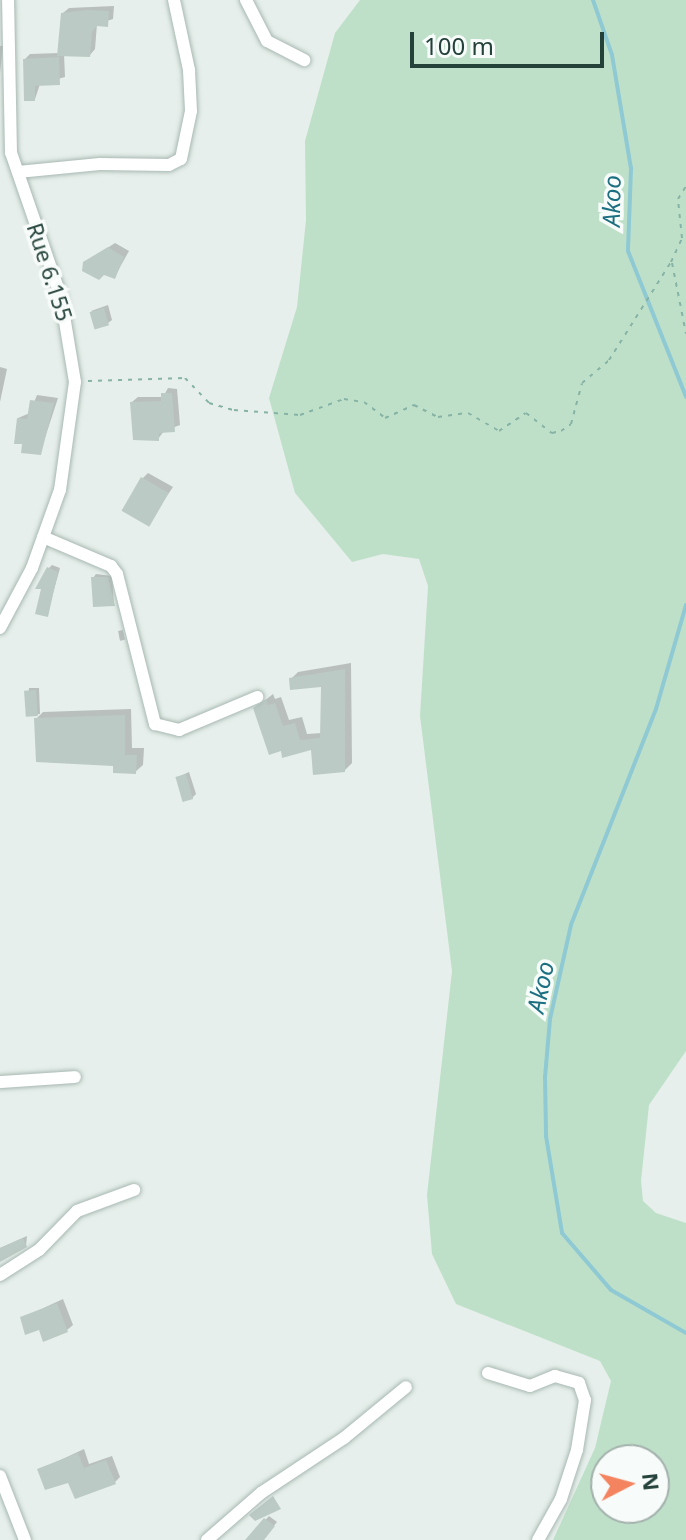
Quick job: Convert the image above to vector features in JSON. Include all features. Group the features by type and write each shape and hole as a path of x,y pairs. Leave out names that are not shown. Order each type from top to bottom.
{"street":[{"name":"Rue 6.155","path":"0,628 43,537 66,468 75,382 64,308 4,135 8,0"},
{"path":"18,172 100,164 169,165 181,159 191,111 189,70 174,0"},
{"path":"246,0 267,41 304,60"},
{"path":"43,537 111,566 117,574 155,724 179,730 257,697"},
{"path":"0,1082 75,1077"},
{"path":"0,1275 39,1250 77,1211 134,1190"},
{"path":"488,1373 530,1386 555,1376 579,1383 585,1400 577,1450 561,1499 538,1540"},
{"path":"207,1540 261,1493 333,1445 406,1387"},
{"path":"0,1476 4,1495 25,1540"}],"path":[{"path":"75,382 185,378 219,409 300,415 344,399 364,402 385,418 414,405 438,417 468,413 499,431 526,413 552,433 571,424 582,383 609,360 671,262 682,238 678,199 686,186"},
{"path":"671,262 686,334"}],"green space":[{"path":"360,0 686,0 686,1051 649,1105 641,1181 643,1201 656,1213 686,1223 686,1540 553,1540 590,1459 590,1524 670,1524 670,1444 596,1444 611,1381 600,1361 456,1304 432,1254 427,1195 452,971 420,716 428,586 419,559 383,554 352,562 295,493 269,398 297,307 306,220 305,141 335,33"}],"building":[{"path":"109,11 108,27 97,26 92,32 90,57 57,56 61,13"},
{"path":"59,57 60,85 35,86 35,101 24,101 23,59"},
{"path":"108,247 124,257 115,279 104,275 99,280 82,271 83,262"},
{"path":"104,308 109,325 95,329 90,312"},
{"path":"161,393 172,393 175,432 159,433 159,441 133,440 130,402 161,401"},
{"path":"30,400 54,403 41,455 21,453 22,444 14,444 17,418 27,419"},
{"path":"141,477 169,493 149,527 122,511"},
{"path":"47,567 58,572 48,617 35,614 41,589 35,589"},
{"path":"91,577 108,577 115,606 93,607"},
{"path":"345,669 345,772 313,775 311,750 282,758 281,751 269,755 253,708 266,699 268,705 275,703 283,726 295,723 300,740 320,738 321,687 290,690 289,678"},
{"path":"36,690 38,716 26,717 24,691"},
{"path":"125,715 125,755 137,755 136,774 113,773 113,766 36,762 34,718"},
{"path":"186,774 193,799 183,802 175,777"},
{"path":"23,1238 27,1247 0,1262 0,1248"},
{"path":"57,1303 68,1332 43,1342 39,1330 25,1335 20,1317"},
{"path":"78,1453 84,1468 106,1460 116,1484 75,1499 68,1483 45,1490 37,1469"},
{"path":"273,1496 281,1509 255,1521 249,1515"},
{"path":"264,1518 275,1526 264,1540 245,1540"}],"waterway":[{"name":"Akoo","path":"593,0 612,55 631,168 628,251 686,397"},
{"name":"Akoo","path":"686,605 656,709 571,925 550,1019 545,1077 546,1136 562,1233 611,1290 686,1333"}]}
